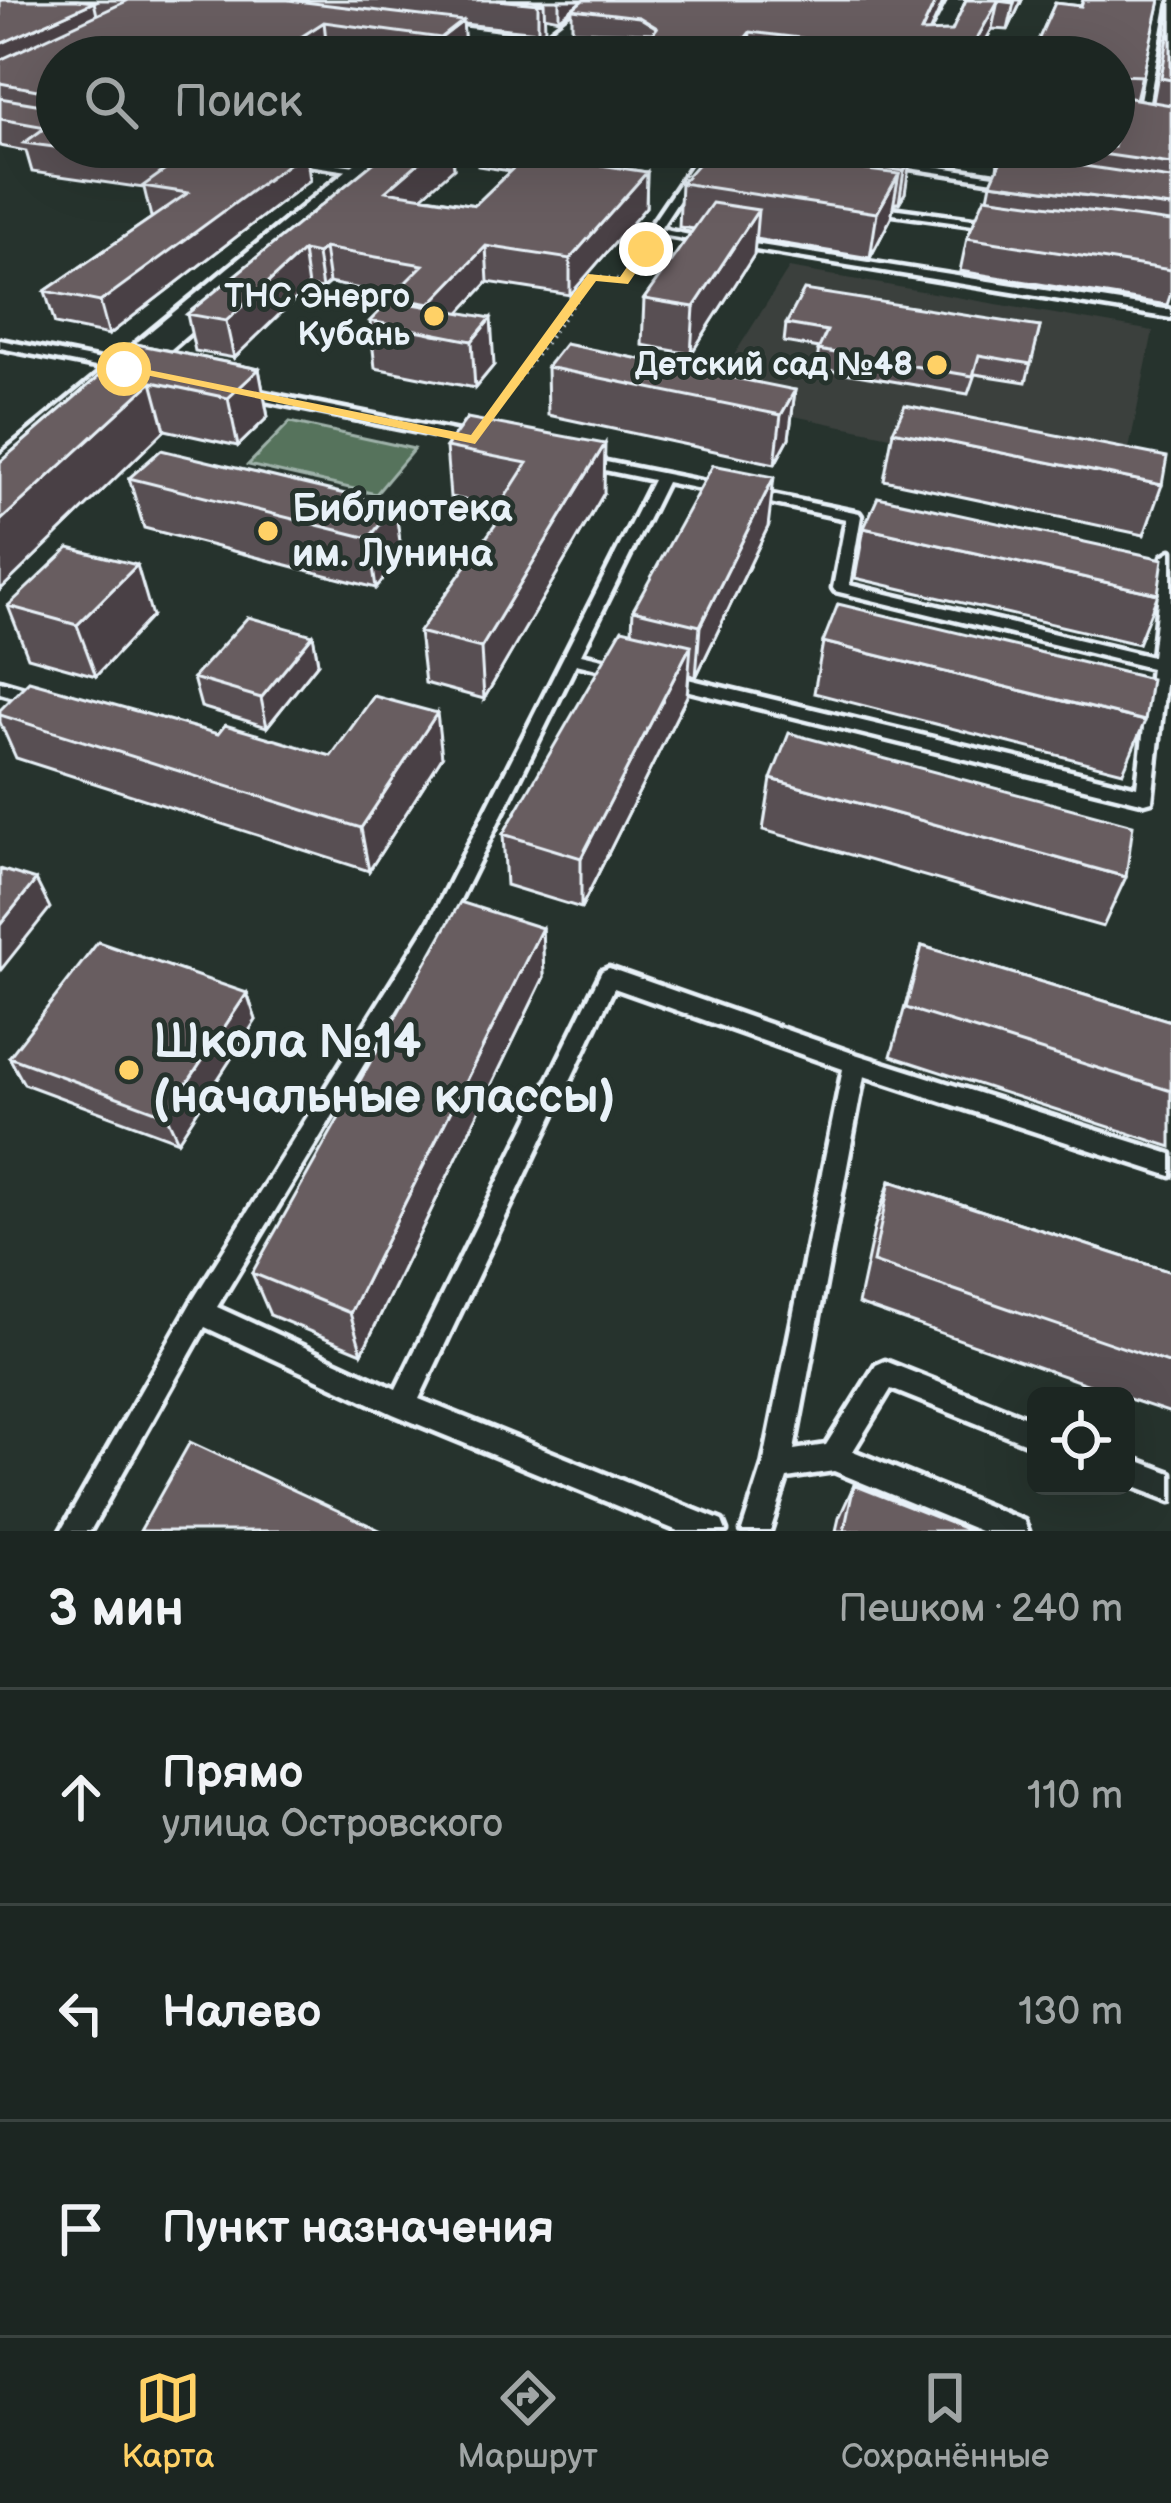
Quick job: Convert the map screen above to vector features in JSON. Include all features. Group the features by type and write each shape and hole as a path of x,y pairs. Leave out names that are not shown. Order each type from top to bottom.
{"main road":[{"path":"942,36 960,0"},
{"path":"351,21 434,36"},
{"path":"1135,120 1171,124"},
{"path":"0,475 139,372 365,168"}],"street":[{"path":"554,36 557,23 600,0"}],"lane":[{"path":"1135,114 1142,112 1163,0"},
{"path":"347,168 362,170"},
{"path":"695,168 653,231 1171,314"},
{"path":"926,168 1031,184"},
{"path":"685,181 709,185"},
{"path":"850,205 1012,227"},
{"path":"0,344 139,372"},
{"path":"222,389 494,444"},
{"path":"556,456 854,516 841,588 1160,664"},
{"path":"75,1531 200,1312 437,926 661,477"},
{"path":"572,657 1145,796 1171,556"},
{"path":"0,687 18,700 67,706"},
{"path":"403,1405 609,977 855,1064 1171,1165"},
{"path":"756,1531 777,1466 855,1064"},
{"path":"200,1312 403,1405 712,1531"},
{"path":"834,1456 885,1374 1027,1430"},
{"path":"777,1466 834,1456 1014,1531"},
{"path":"1135,1473 1171,1487"}],"path":[{"path":"475,440 593,277 623,281 653,231"}],"shaded area":[{"name":"Детский сад №48","path":"789,268 1153,331 1122,484 707,398"}],"green space":[{"path":"290,422 414,449 376,494 248,465"}],"building":[{"path":"0,0 77,0 94,2 0,44"},
{"path":"129,0 288,0 463,21 444,36 324,22 302,36 52,36"},
{"path":"583,0 936,0 921,32 952,31 966,0 1015,0 998,1 978,36 750,32 747,36 536,36 544,30 653,33 657,28 639,17 572,9"},
{"path":"1083,0 1160,0 1143,76 1135,76 1135,36 1040,36 1055,3 1081,6"},
{"path":"1171,20 1171,80 1161,78"},
{"path":"36,43 36,90 0,83 0,60"},
{"path":"0,98 36,104 36,125 0,119"},
{"path":"1135,99 1171,105 1171,164 1135,159"},
{"path":"168,168 283,168 100,302 45,291 188,193 143,186"},
{"path":"367,168 413,168 386,191 475,205 513,168 647,172 570,259 486,246 430,304 391,297 423,265 324,248 317,254 303,251 226,321 187,314"},
{"path":"694,168 852,168 899,174 877,213 681,183"},
{"path":"998,168 1098,168 1171,179 1171,207 991,183"},
{"path":"985,197 1171,222 1171,270 967,238"},
{"path":"712,203 758,210 694,307 644,299"},
{"path":"804,290 1040,327 1031,364 979,355 973,376 818,350 827,331 786,324"},
{"path":"391,300 491,318 472,341 370,321"},
{"path":"136,344 259,369 228,398 152,382 0,521 0,462"},
{"path":"565,344 795,390 781,415 547,367"},
{"path":"905,405 1167,457 1162,485 893,431"},
{"path":"467,418 605,444 481,648 419,632 503,514 495,513 527,463 446,447"},
{"path":"161,450 395,506 369,538 129,478"},
{"path":"713,465 774,477 700,626 633,610"},
{"path":"878,497 1163,559 1158,594 864,528"},
{"path":"69,548 137,565 77,625 8,606"},
{"path":"838,604 1151,679 1145,721 823,642"},
{"path":"248,617 313,635 261,698 193,678"},
{"path":"622,629 691,645 581,858 503,834"},
{"path":"29,681 218,734 225,725 331,756 374,696 437,713 361,828 0,715"},
{"path":"789,733 1133,825 1126,877 771,779"},
{"path":"0,869 36,880 0,925"},
{"path":"460,902 542,928 350,1313 252,1273"},
{"path":"98,942 247,993 166,1115 9,1057"},
{"path":"922,946 1171,1021 1171,1091 906,1008"},
{"path":"890,1181 1171,1272 1171,1364 873,1262"},
{"path":"190,1442 382,1531 140,1531"},
{"path":"854,1485 971,1531 844,1531"}],"place":[{"name":"ТНС Энерго Кубань","path":"434,316"},
{"name":"Детский сад №48","path":"937,365"},
{"name":"Библиотека им. Лунина","path":"268,531"},
{"name":"Школа №14 (начальные классы)","path":"129,1070"}],"route":[{"path":"124,369 475,440 593,277 623,281 646,249"}]}
